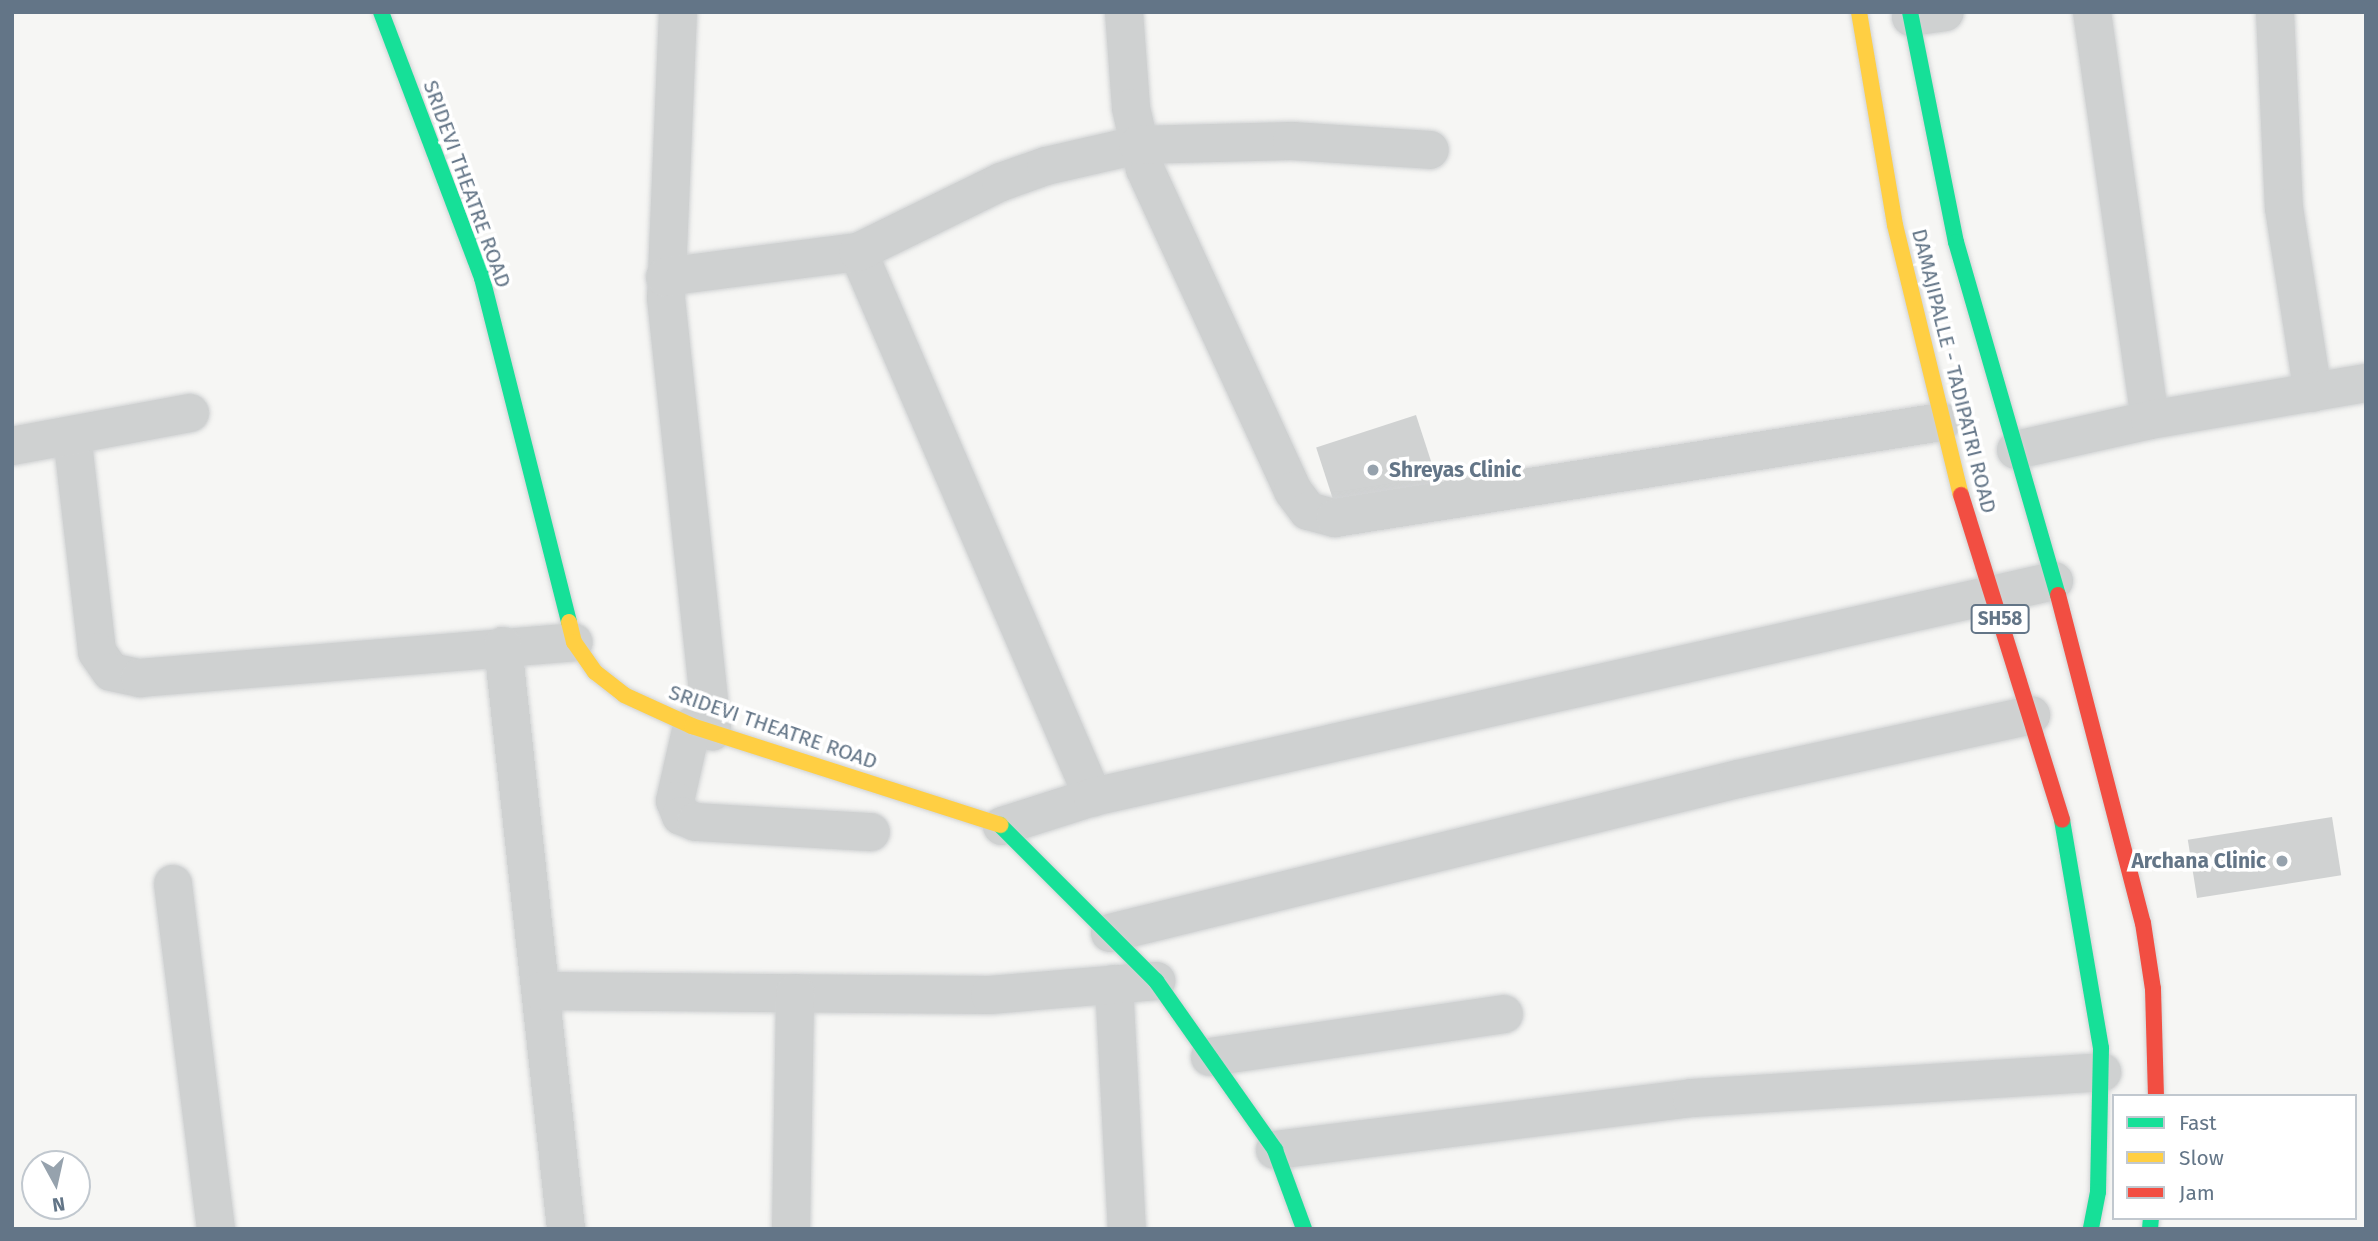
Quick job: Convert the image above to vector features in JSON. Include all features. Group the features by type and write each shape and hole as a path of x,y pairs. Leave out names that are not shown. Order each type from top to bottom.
{"main road":[{"name":"SRIDEVI THEATRE ROAD","path":"381,12 482,278 574,642 595,672 624,695 702,729 1002,827 1156,981 1275,1150 1304,1229"},
{"name":"DAMAJIPALLE - TADIPATRI ROAD","path":"1859,12 1883,166 1941,422 2067,838 2102,1072 2098,1192 2091,1229"},
{"name":"DAMAJIPALLE - TADIPATRI ROAD","path":"1922,14 1956,242 2054,582 2143,923 2153,989 2156,1094"}],"street":[{"path":"678,12 665,277 702,729 676,801 681,816 696,822 871,832"},
{"path":"1124,12 1138,145 1145,169 1287,478 1308,511 1335,518 1941,422"},
{"path":"2092,12 2150,420"},
{"path":"2275,12 2284,208 2313,393"},
{"path":"665,277 858,252 1001,182 1046,166 1138,145 1292,141 1430,150"},
{"path":"858,252 1093,797"},
{"path":"2016,450 2150,420 2366,383"},
{"path":"12,446 190,413"},
{"path":"72,435 97,652 111,673 140,678 574,642"},
{"path":"1002,827 1093,797 2054,582"},
{"path":"503,646 566,1229"},
{"path":"1110,933 1738,779 2031,715"},
{"path":"173,884 216,1229"},
{"path":"541,991 990,995 1156,981"},
{"path":"1114,984 1127,1229"},
{"path":"791,1229 795,993"},
{"path":"1210,1057 1504,1014"},
{"path":"1275,1150 1692,1098 2102,1072"}],"building":[{"path":"1416,415 1438,483 1338,515 1316,447"},
{"path":"2332,817 2341,875 2197,898 2188,840"}],"traffic: fast":[{"path":"381,12 482,278 569,622"},
{"path":"1910,12 1956,242 2058,595"},
{"path":"2062,820 2101,1048 2098,1192 2091,1229"},
{"path":"1000,825 1156,981 1275,1150 1304,1229"},
{"path":"2150,1229 2151,1220"}],"traffic: slow":[{"path":"1859,12 1895,225 1961,495"},
{"path":"569,622 574,642 595,672 624,695 692,726 1000,825"}],"traffic: jam":[{"path":"1961,495 2062,820"},
{"path":"2058,595 2143,923 2153,989 2156,1094"}],"place":[{"name":"Shreyas Clinic","path":"1373,470"},
{"name":"Archana Clinic","path":"2282,861"}]}
